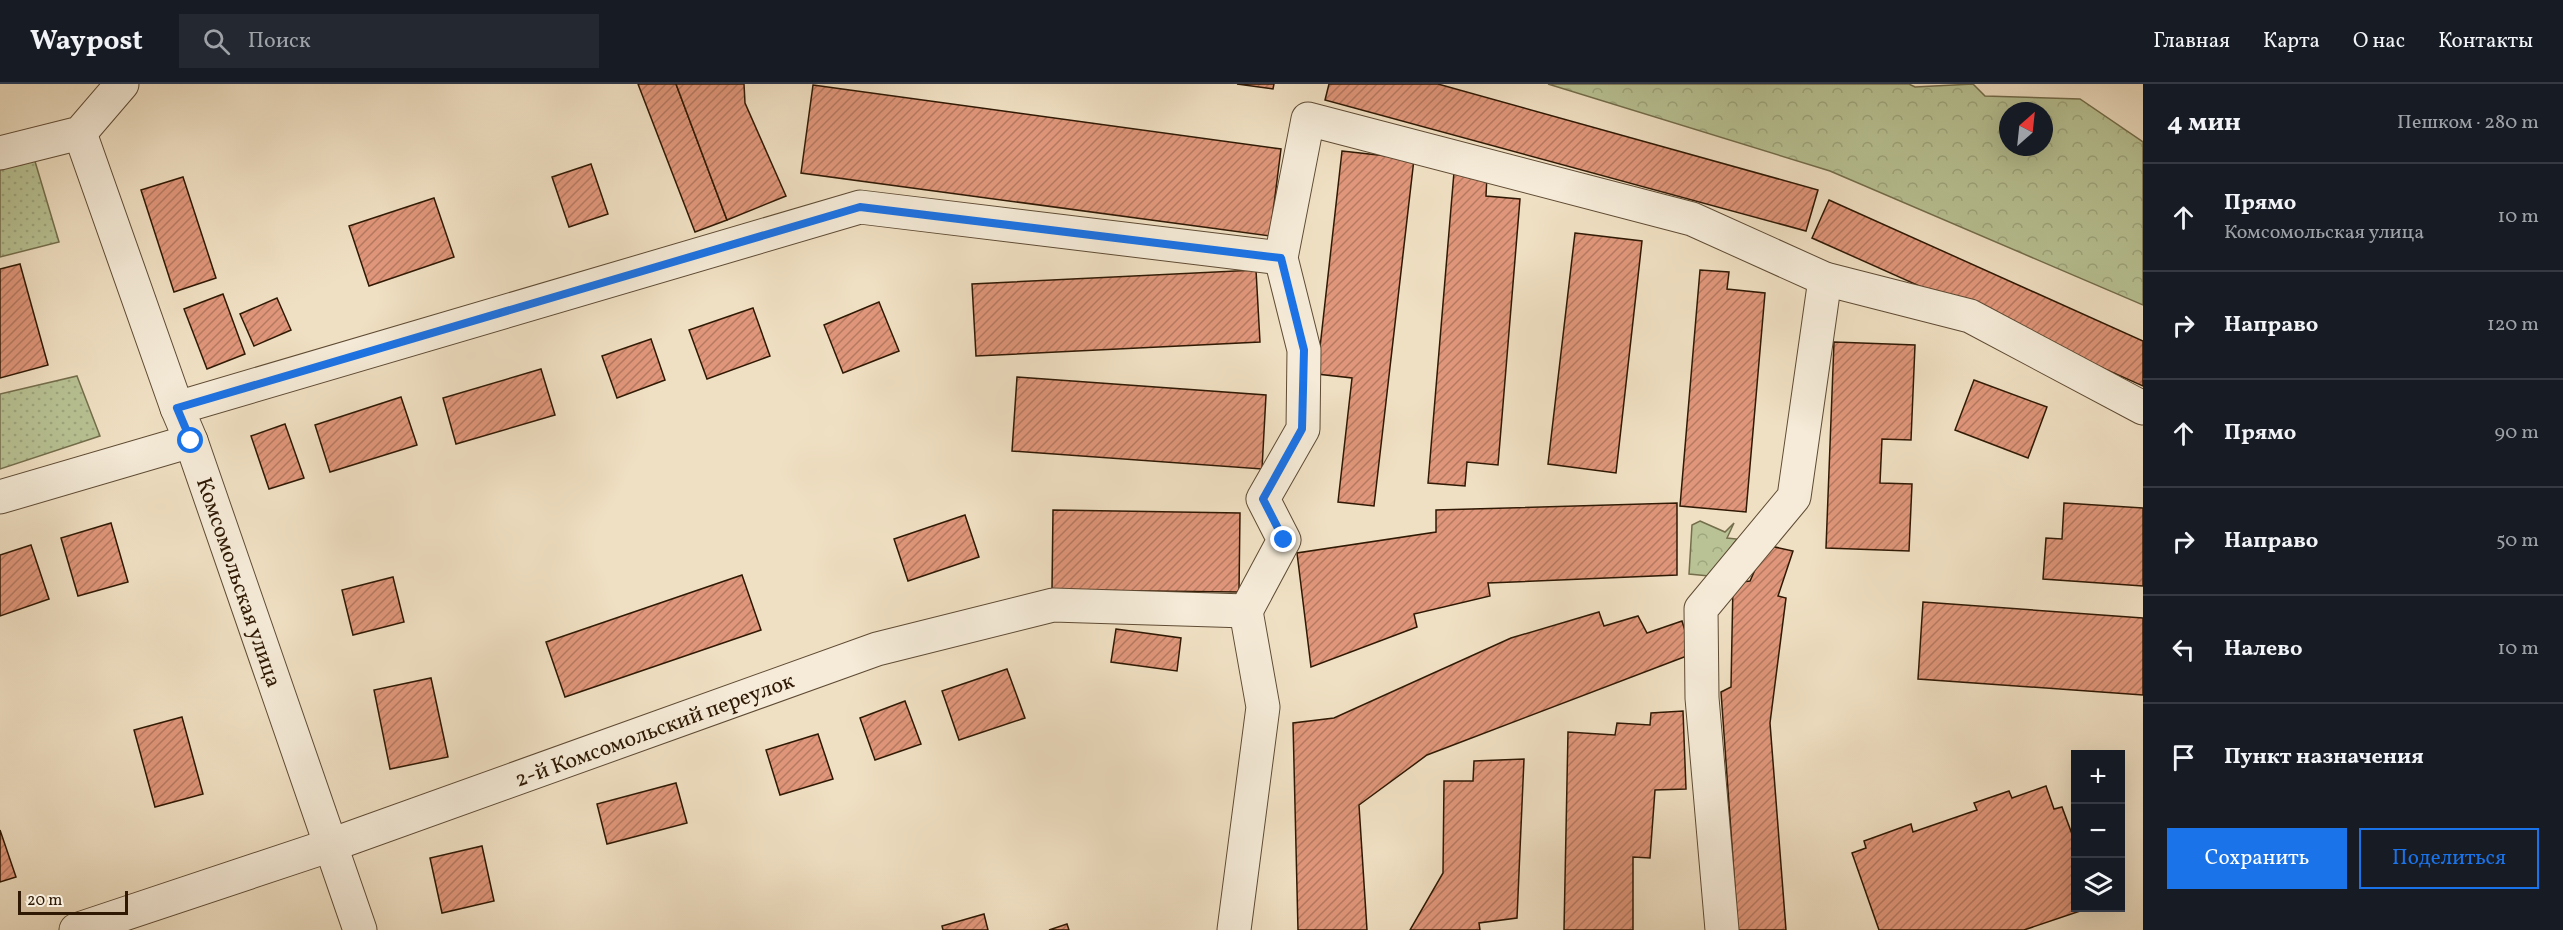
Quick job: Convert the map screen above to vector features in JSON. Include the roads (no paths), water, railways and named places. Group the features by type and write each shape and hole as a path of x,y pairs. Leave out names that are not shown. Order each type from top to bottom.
{"street":[{"path":"0,153 80,133 123,84"},
{"path":"1234,930 1263,707 1246,611 1284,540 1263,499 1302,429 1304,350 1281,258 1308,119 1692,219 1825,279 1970,316 2143,408"},
{"name":"Комсомольская улица","path":"80,133 177,408 191,441 360,930"},
{"path":"177,408 860,207 1281,258"},
{"path":"1722,930 1701,698 1701,609 1794,498 1825,279"},
{"path":"0,497 191,441"},
{"name":"2-й Комсомольский переулок","path":"76,930 331,845 888,646 1053,605 1246,611"}]}
